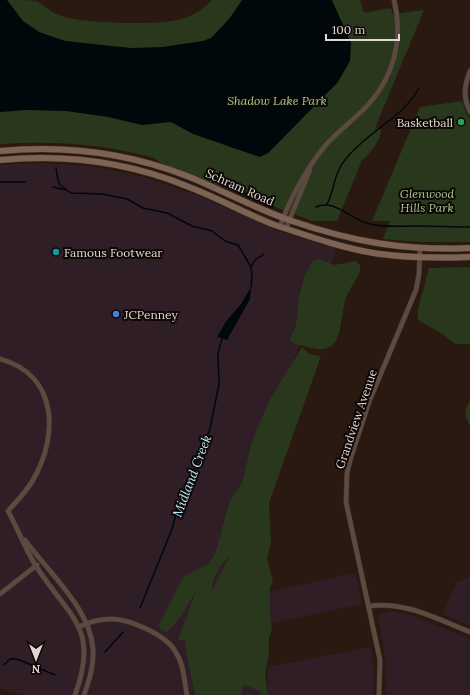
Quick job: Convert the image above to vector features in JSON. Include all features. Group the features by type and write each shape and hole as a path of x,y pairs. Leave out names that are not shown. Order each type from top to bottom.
{"main road":[{"name":"Schram Road","path":"0,151 30,149 63,150 97,153 132,159 186,176 286,219 376,244 420,248 470,248"},
{"name":"Schram Road","path":"0,160 61,158 130,168 189,187 283,227 368,252 420,257 470,257"}],"street":[{"path":"283,227 313,163 334,136 364,110 386,79 395,56 398,39 397,15 394,0"},
{"path":"470,71 466,81 464,95 470,112"},
{"name":"Grandview Avenue","path":"379,695 380,660 346,502 347,473 369,402 416,290 420,248"},
{"path":"0,359 17,366 33,378 45,398 50,417 48,438 38,471 27,489 8,511 36,566 79,627 83,644 84,661 75,695"},
{"path":"19,532 76,606 87,623 92,638 93,652 90,675 84,695"},
{"path":"0,594 41,562"},
{"path":"369,606 386,604 408,608 470,632"},
{"path":"79,627 87,623 107,619 122,620 162,637 171,644 180,659 186,695"}],"shaded area":[{"path":"0,0 7,0 23,21 39,32 65,41 131,48 162,47 203,41 211,38 229,19 242,0 332,0 351,43 350,61 338,82 268,153 260,157 193,134 171,122 142,125 108,117 66,111 28,110 0,112"},
{"path":"42,163 89,166 143,177 199,196 278,231 337,249 268,426 265,695 22,695 0,688 0,165"},
{"path":"251,287 250,299 227,340 217,337 227,320 241,304"},
{"path":"355,573 362,604 268,624 268,592"},
{"path":"470,577 470,626 443,614 456,583"},
{"path":"391,611 411,615 470,639 470,695 386,695 385,656 378,614"},
{"path":"371,647 374,677 373,695 268,695 268,667"}],"green space":[{"name":"Shadow Lake Park","path":"0,0 36,1 61,16 89,21 123,23 157,22 181,19 198,12 212,0 360,0 364,13 391,8 393,14 424,10 375,128 381,129 379,138 369,154 362,160 337,221 312,221 160,163 152,157 144,155 84,145 34,143 0,144"},
{"name":"Glenwood Hills Park","path":"462,101 466,113 470,119 470,242 422,242 383,239 390,221 372,221 420,107"},
{"path":"319,259 335,265 355,261 360,265 360,271 346,297 337,339 332,345 326,348 318,349 294,344 290,340 296,325 299,298 304,278 312,261"},
{"path":"470,267 470,344 455,344 444,335 418,320 418,309 429,268"},
{"path":"302,347 309,354 321,356 269,503 271,543 267,558 273,582 270,587 270,615 272,630 269,638 269,652 265,675 268,695 261,695 261,692 244,684 241,695 195,695 185,647 186,640 178,640 196,591 180,617 167,632 161,631 159,625 184,576 208,564 215,554 230,501 242,483 252,441 269,401","holes":["229,558 212,590 213,581 217,572 223,563"]},
{"path":"470,400 470,425 466,419 466,413"}],"waterway":[{"path":"327,204 331,196 336,176 346,158 370,136 397,115 419,88"},
{"name":"Midland Creek","path":"56,168 60,185 71,193 102,194 127,199 143,208 167,213 192,226 212,231 225,241 238,245 251,267 251,287"},
{"path":"0,182 25,182"},
{"name":"Midland Creek","path":"53,187 65,190"},
{"path":"316,207 323,205 336,207 360,221 379,226 470,227"},
{"path":"251,267 255,260 264,254"},
{"name":"Midland Creek","path":"140,608 172,529 176,514 183,503 195,466 210,429 219,384 218,353 222,339"},
{"name":"Midland Creek","path":"105,652 123,632"},
{"name":"Midland Creek","path":"4,665 10,659 17,659 55,675"}],"place":[{"name":"Basketball","path":"461,122"},
{"name":"Famous Footwear","path":"56,252"},
{"name":"JCPenney","path":"116,314"}]}
